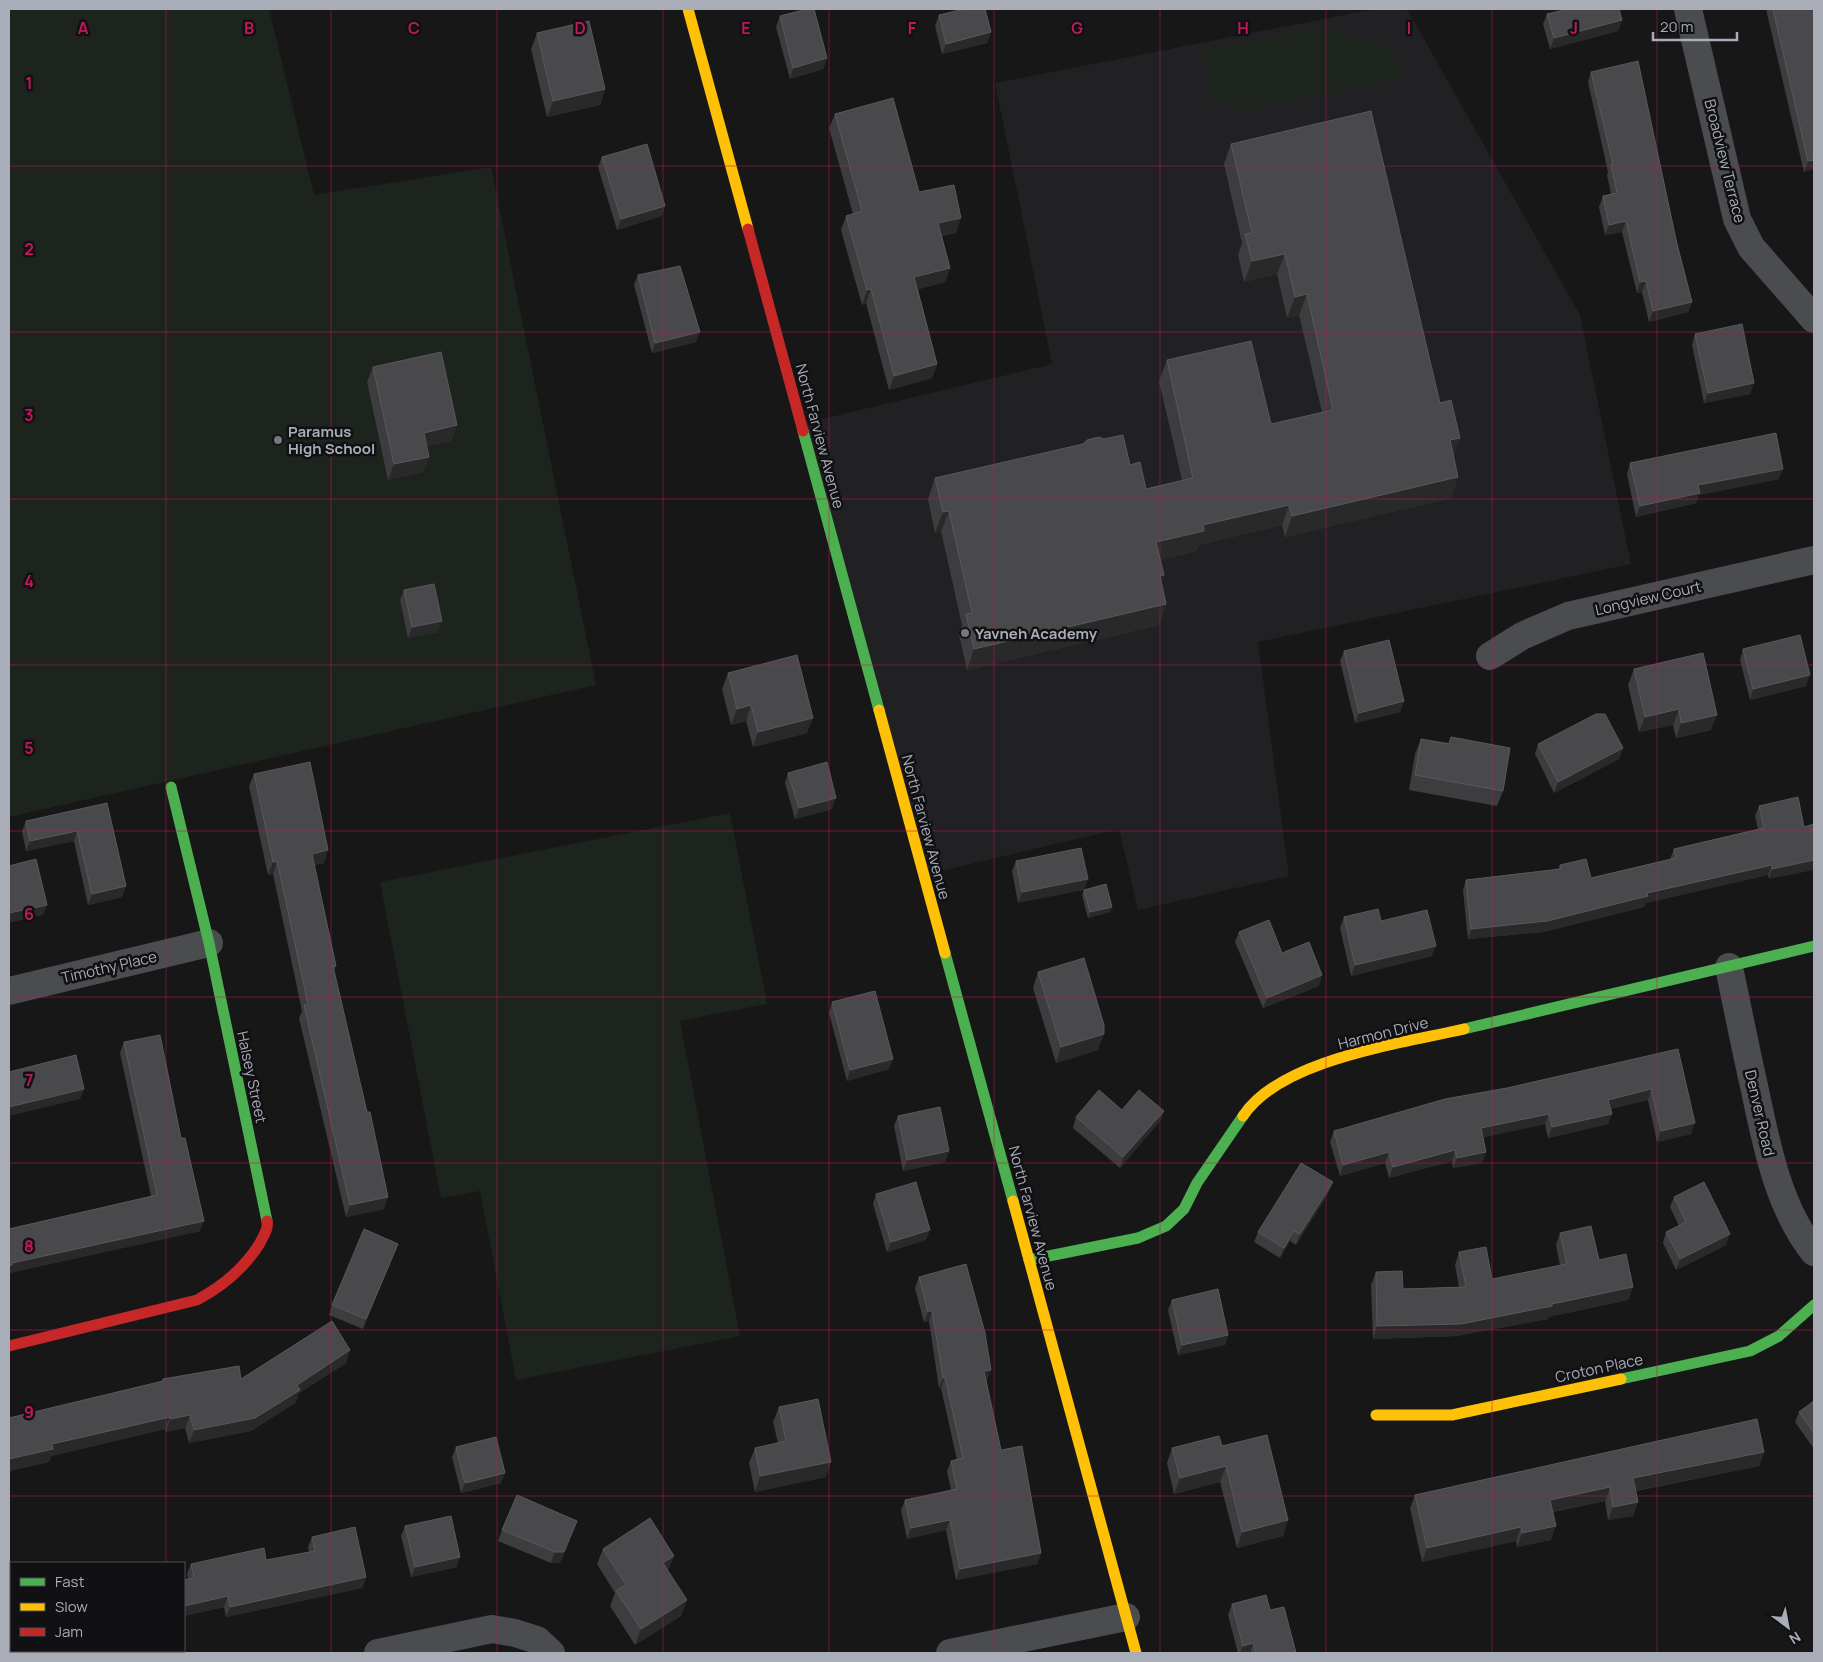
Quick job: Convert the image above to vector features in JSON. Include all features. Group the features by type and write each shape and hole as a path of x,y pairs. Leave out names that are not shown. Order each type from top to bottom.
{"street":[{"name":"North Farview Avenue","path":"688,9 1136,1653"},
{"name":"Broadview Terrace","path":"1688,9 1737,219 1751,247 1814,319"},
{"name":"Longview Court","path":"1490,656 1522,636 1568,616 1814,560"},
{"name":"Halsey Street","path":"9,1346 197,1300 221,1288 244,1267 261,1243 268,1226 209,943 171,787"},
{"name":"Timothy Place","path":"9,991 209,943"},
{"name":"Harmon Drive","path":"1029,1260 1138,1238 1166,1226 1184,1209 1197,1183 1250,1105 1277,1084 1310,1068 1341,1058 1814,946"},
{"name":"Denver Road","path":"1729,967 1768,1154 1785,1200 1807,1243 1814,1252"},
{"name":"Croton Place","path":"1376,1415 1452,1415 1750,1351 1779,1336 1814,1305"},
{"path":"950,1653 1126,1617"},
{"path":"378,1653 492,1629 515,1632 537,1640 551,1653"}],"shaded area":[{"name":"Paramus High School","path":"9,9 269,9 314,195 491,167 596,685 9,817"},
{"path":"1375,9 1407,9 1580,315 1631,564 1258,642 1289,876 1138,910 1119,829 924,875 801,424 1052,364 995,83"},
{"path":"1315,29 1333,30 1368,43 1383,44 1390,49 1406,78 1247,110 1218,102 1213,97 1201,58 1211,48"},
{"path":"730,813 767,1004 680,1021 740,1336 516,1380 480,1191 441,1198 380,882"}],"building":[{"path":"814,9 827,58 793,68 780,16"},
{"path":"964,9 985,9 991,32 946,44 939,15"},
{"path":"1568,9 1619,9 1622,20 1554,38 1547,14"},
{"path":"1773,9 1814,9 1814,160 1808,161"},
{"path":"589,21 605,89 553,101 537,33"},
{"path":"1638,61 1677,244 1692,302 1653,311 1646,281 1640,282 1626,221 1609,225 1603,196 1617,193 1611,165 1613,164 1591,72"},
{"path":"893,98 919,192 954,185 961,218 938,223 950,268 914,277 937,364 894,376 871,289 867,290 846,216 862,211 835,114"},
{"path":"1371,111 1440,403 1451,400 1460,438 1450,440 1458,477 1292,516 1289,505 1203,525 1204,531 1156,542 1164,575 1160,576 1166,604 974,649 966,614 972,613 949,511 943,512 935,478 1083,444 1087,440 1099,437 1104,439 1123,435 1130,465 1140,462 1146,489 1193,478 1167,360 1251,341 1271,424 1333,410 1307,294 1295,297 1285,254 1252,261 1245,234 1252,233 1231,144"},
{"path":"647,144 665,206 621,219 602,157"},
{"path":"680,266 700,332 655,343 638,275"},
{"path":"1742,324 1754,383 1708,393 1695,334"},
{"path":"441,352 457,425 424,433 429,457 394,464 373,367"},
{"path":"1776,433 1783,469 1698,485 1700,493 1640,506 1630,463"},
{"path":"434,584 442,621 412,627 404,590"},
{"path":"1800,635 1810,675 1753,689 1743,649"},
{"path":"1389,640 1404,701 1359,713 1344,651"},
{"path":"1703,653 1717,715 1681,723 1679,709 1645,717 1634,669"},
{"path":"797,655 813,718 758,732 751,705 737,709 728,673"},
{"path":"1596,714 1605,714 1623,748 1558,782 1538,744"},
{"path":"1451,737 1510,748 1503,791 1415,775 1421,739 1449,744"},
{"path":"310,762 328,850 312,854 336,966 333,966 367,1112 370,1112 388,1197 350,1205 304,1005 308,1004 277,861 273,862 254,774"},
{"path":"827,762 836,798 799,808 788,773"},
{"path":"1798,797 1804,827 1814,824 1814,860 1772,869 1772,865 1647,893 1648,896 1547,921 1471,929 1466,880 1561,869 1560,865 1586,859 1591,878 1676,858 1674,849 1764,828 1759,806"},
{"path":"107,803 126,886 92,894 77,831 30,841 26,821"},
{"path":"1081,848 1088,879 1022,892 1016,861"},
{"path":"36,859 47,905 9,913 9,866"},
{"path":"1106,884 1112,907 1090,912 1084,890"},
{"path":"1378,909 1381,921 1427,910 1436,946 1355,965 1344,917"},
{"path":"1269,920 1282,953 1309,942 1322,975 1267,998 1239,932"},
{"path":"1084,958 1104,1025 1104,1034 1061,1047 1038,972"},
{"path":"875,991 893,1059 850,1070 832,1002"},
{"path":"160,1035 181,1138 185,1138 204,1221 12,1263 9,1266 9,1229 157,1195 124,1042"},
{"path":"1678,1049 1695,1123 1661,1131 1651,1089 1608,1100 1612,1114 1552,1127 1549,1114 1481,1128 1486,1152 1457,1158 1455,1150 1393,1167 1389,1152 1343,1165 1334,1131 1445,1099 1507,1088"},
{"path":"76,1055 84,1089 9,1107 9,1072"},
{"path":"1099,1090 1122,1110 1139,1090 1164,1111 1123,1157 1076,1117"},
{"path":"940,1107 949,1151 907,1160 898,1116"},
{"path":"1301,1163 1333,1182 1300,1234 1294,1231 1284,1248 1258,1232"},
{"path":"916,1182 930,1230 891,1242 876,1194"},
{"path":"1704,1182 1730,1234 1680,1259 1666,1232 1686,1222 1674,1197"},
{"path":"1591,1226 1599,1260 1626,1254 1633,1287 1552,1304 1552,1306 1461,1324 1377,1326 1376,1272 1402,1271 1403,1289 1466,1287 1459,1252 1486,1247 1492,1279 1567,1264 1560,1233"},
{"path":"364,1229 398,1244 366,1319 332,1305"},
{"path":"966,1264 985,1333 991,1370 984,1371 1001,1450 1022,1446 1041,1553 960,1569 950,1520 911,1528 905,1500 957,1489 951,1461 963,1458 945,1377 943,1378 932,1310 928,1312 919,1277"},
{"path":"1218,1289 1228,1335 1182,1345 1172,1300"},
{"path":"332,1321 350,1350 297,1385 300,1390 255,1418 194,1430 190,1415 170,1419 170,1417 52,1444 53,1449 9,1459 9,1418 163,1381 163,1379 239,1366 241,1379"},
{"path":"818,1399 831,1462 760,1476 755,1448 786,1441 779,1407"},
{"path":"1814,1401 1814,1433 1799,1412"},
{"path":"1757,1419 1764,1452 1633,1478 1638,1502 1613,1507 1610,1487 1550,1500 1556,1526 1522,1533 1521,1527 1427,1548 1415,1495"},
{"path":"1267,1435 1288,1520 1242,1532 1226,1466 1180,1478 1172,1448 1219,1436 1222,1446"},
{"path":"496,1437 505,1473 465,1483 456,1447"},
{"path":"517,1495 577,1521 564,1552 555,1552 502,1530"},
{"path":"451,1516 460,1557 415,1567 405,1526"},
{"path":"650,1518 674,1556 663,1563 687,1600 641,1629 616,1591 626,1585 603,1549"},
{"path":"355,1527 366,1577 230,1607 228,1596 185,1606 185,1580 194,1578 191,1564 264,1548 266,1560 315,1551 312,1537"},
{"path":"1266,1595 1270,1610 1284,1607 1296,1653 1256,1653 1253,1643 1243,1646 1232,1604"},
{"path":"9,1621 10,1652 27,1652 9,1653"}],"traffic: fast":[{"path":"803,431 879,710"},
{"path":"171,787 209,943 267,1221"},
{"path":"1464,1029 1814,946"},
{"path":"945,953 1013,1201"},
{"path":"1029,1260 1138,1238 1166,1226 1184,1209 1197,1183 1243,1116"},
{"path":"1621,1379 1750,1351 1779,1336 1814,1305"}],"traffic: slow":[{"path":"688,9 748,229"},
{"path":"879,710 945,953"},
{"path":"1243,1116 1261,1097 1285,1080 1313,1067 1376,1048 1464,1029"},
{"path":"1013,1201 1136,1653"},
{"path":"1376,1415 1452,1415 1621,1379"}],"traffic: jam":[{"path":"748,229 803,431"},
{"path":"9,1346 197,1300 216,1289 240,1269 260,1243 267,1227 267,1221"}],"place":[{"name":"Paramus High School","path":"278,440"},
{"name":"Yavneh Academy","path":"965,633"}]}
